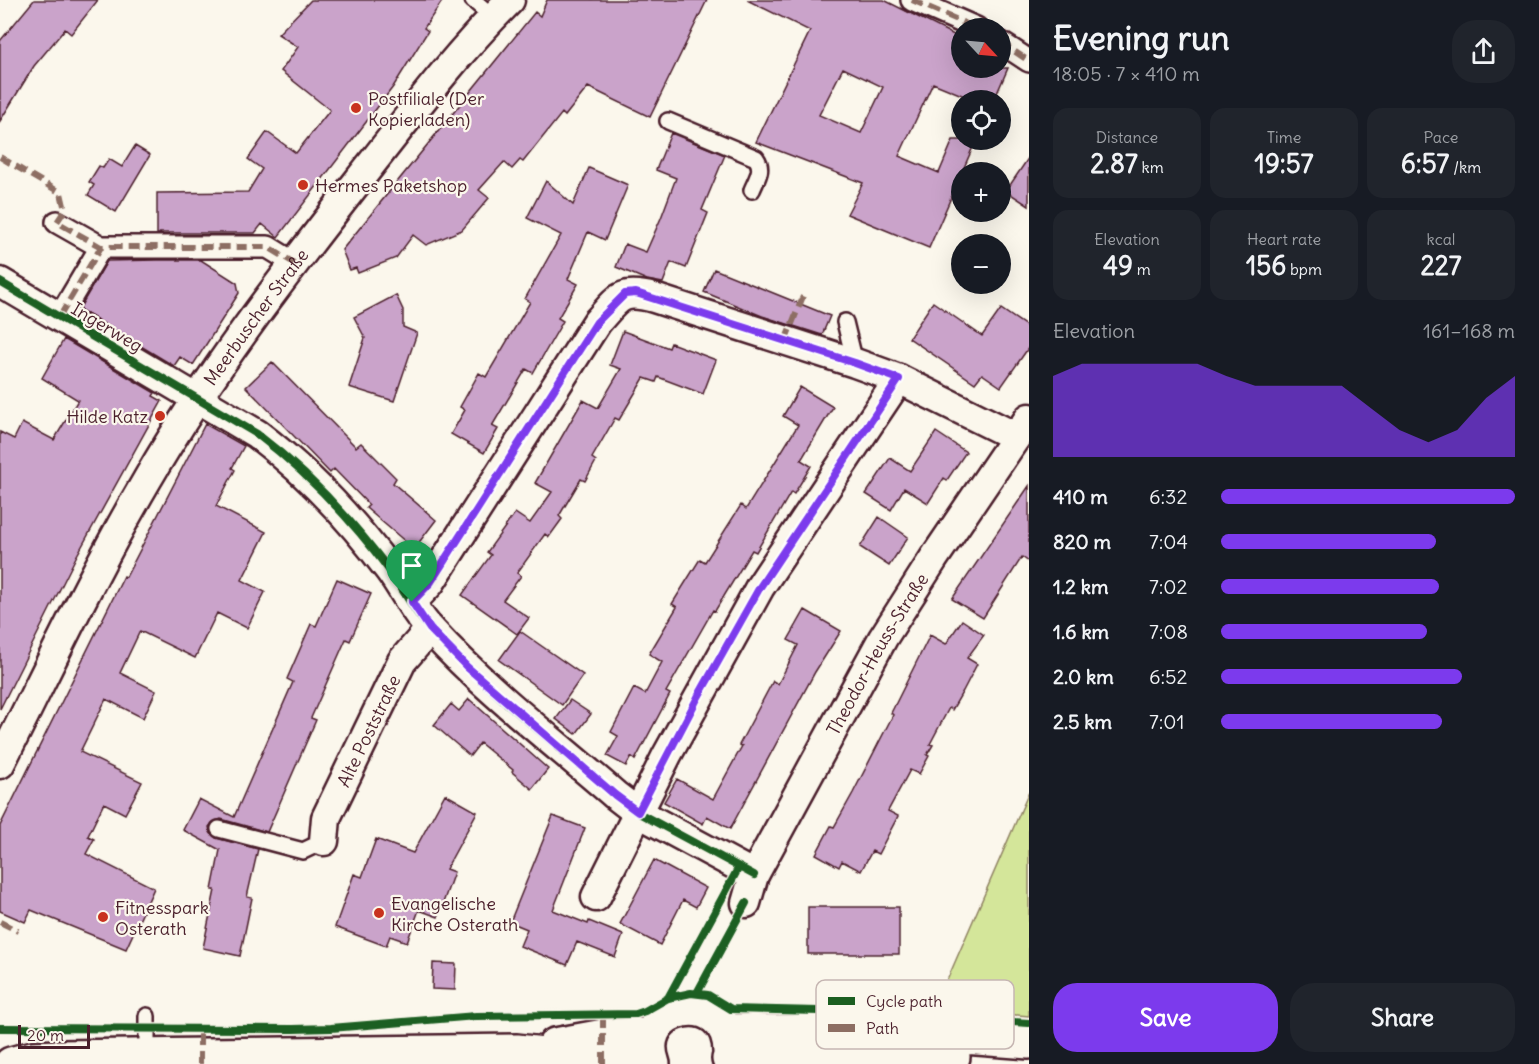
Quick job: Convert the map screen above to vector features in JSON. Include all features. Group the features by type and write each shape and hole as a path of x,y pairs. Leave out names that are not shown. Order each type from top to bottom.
{"main road":[{"path":"0,1050 22,1061 147,1056 517,1051 604,1036 652,1053 659,1023 669,1014 688,1009 708,1012 719,1020 728,1051"},
{"path":"1014,1041 1029,1042"},
{"path":"728,1051 816,1043"},
{"path":"728,1051 1029,1056"}],"street":[{"path":"912,0 953,18"},
{"name":"Meerbuscher Straße","path":"0,764 141,490 198,398 294,263 492,6"},
{"path":"1011,49 1029,61"},
{"path":"57,222 101,247 268,247 294,263"},
{"path":"60,316 101,247"},
{"name":"Ingerweg","path":"6,279 60,316 198,398"},
{"path":"412,602 430,583 597,322 625,294 636,293 654,298 855,363 1022,427"},
{"path":"596,897 698,697 760,587 899,379"},
{"path":"198,398 257,434 286,456 320,488 369,544 430,629 467,667 615,795 638,812 754,875"},
{"name":"Theodor-Heuss-Straße","path":"746,903 754,875 883,638 1022,427"},
{"name":"Alte Poststraße","path":"324,841 326,818 402,662 430,629"}],"lane":[{"path":"668,121 756,158 761,169 752,190"},
{"path":"845,322 855,363"},
{"path":"219,829 303,851 324,841"},
{"path":"147,1016 147,1056"}],"green space":[{"path":"1029,792 1029,1016 1014,1015 1014,980 947,980"}],"building":[{"path":"34,0 98,0 71,34 65,29 34,66 0,121 0,41"},
{"path":"311,0 443,0 424,28 428,31 393,87 278,237 262,224 255,233 157,234 157,193 248,192 262,169 248,159 267,132 296,153 330,110 281,71 298,47 278,34"},
{"path":"547,0 707,0 650,117 588,87 565,116 562,113 523,162 520,160 512,169 504,162 479,190 489,198 462,230 426,245 413,235 396,258 358,273 356,268 350,270 342,250 535,12 540,16"},
{"path":"747,0 884,0 951,34 951,78 1004,78 998,90 951,90 933,83 899,156 939,173 951,145 951,150 972,150 966,162 951,162 951,197 929,248 847,214 863,183 756,142 810,31","holes":["843,68 883,87 861,133 819,115"]},
{"path":"671,133 725,155 702,210 708,213 686,268 671,262 663,283 647,280 616,267 625,244 646,252 661,218 676,178 656,170"},
{"path":"135,146 150,155 116,212 88,195 94,185 89,182 99,166 103,168 109,159 122,167"},
{"path":"1029,157 1029,206 1011,194 1011,184"},
{"path":"589,168 628,185 605,240 588,232 568,279 578,284 558,318 563,321 533,373 526,369 492,426 498,429 484,453 451,434 465,410 460,407 479,373 486,377 530,302 525,299 561,235 527,218 546,181 573,205"},
{"path":"201,260 237,283 239,293 193,365 180,357 174,366 79,309 107,261"},
{"path":"714,269 830,316 822,335 762,316 704,292"},
{"path":"396,295 403,310 403,327 417,333 394,401 349,387 365,338 354,317"},
{"path":"933,302 982,336 1001,309 1029,328 1029,347 1001,387 982,374 975,383 909,338"},
{"path":"623,331 669,348 671,343 716,360 703,394 658,377 656,382 644,378 619,420 615,418 592,458 596,461 585,481 581,479 559,516 562,519 549,537 545,534 517,573 521,576 503,600 529,618 517,634 462,595 491,555 487,552 515,513 530,523 552,492 535,483 583,400 598,408 621,369 610,365"},
{"path":"64,339 155,393 153,396 162,401 76,557 0,709 0,432 14,439 22,423 54,440 78,400 42,378"},
{"path":"272,362 356,447 361,443 396,478 393,483 436,520 414,549 366,508 369,505 334,469 330,473 246,387"},
{"path":"800,387 833,407 801,460 811,466 794,494 791,492 756,552 752,550 715,611 713,610 666,692 670,694 635,760 631,757 626,766 607,756 618,736 611,732 634,688 645,694 662,662 649,654 677,607 672,604 700,559 705,562 741,505 746,509 798,425 783,416"},
{"path":"205,424 244,446 232,468 235,470 216,506 266,532 242,580 265,592 247,628 217,613 195,658 140,631 120,673 156,691 143,718 106,699 80,752 142,782 125,814 104,803 88,836 94,839 86,854 154,888 126,949 31,910 25,922 0,911 0,826 124,576 126,577"},
{"path":"936,432 966,452 947,480 944,478 928,503 904,488 891,510 866,494 890,458 910,471"},
{"path":"1029,486 1029,562 1022,557 983,618 952,599"},
{"path":"879,517 908,537 889,566 860,547"},
{"path":"337,579 371,594 350,641 346,639 311,718 316,720 267,832 221,819 213,822 209,827 210,832 216,838 258,849 247,897 252,898 240,956 203,948 215,890 212,890 220,850 183,830 199,799 234,817 293,682 287,679 311,624 316,626"},
{"path":"805,610 841,631 815,672 730,829 707,816 703,824 664,802 677,779 713,799 742,746 739,745 773,681 778,684 798,645 788,640"},
{"path":"962,620 984,635 967,658 977,664 952,710 949,708 930,744 933,745 927,755 929,756 919,774 910,770 888,811 898,816 878,854 872,851 861,871 842,861 839,867 816,854 853,793 930,635 946,644"},
{"path":"520,631 583,675 562,705 499,660"},
{"path":"469,699 548,769 532,789 480,743 470,756 434,725 451,704 459,711"},
{"path":"570,700 591,714 576,734 556,719"},
{"path":"445,794 477,812 446,869 454,872 438,917 419,910 407,942 390,936 386,946 335,927 354,874 362,877 376,839 413,853"},
{"path":"553,816 585,828 553,910 623,935 615,957 577,942 567,965 520,946 527,929 510,922"},
{"path":"654,860 706,888 696,907 683,900 660,945 620,924"},
{"path":"808,907 899,907 899,954 808,954"},
{"path":"433,963 456,964 455,990 432,989"}],"marked path":[{"path":"912,0 953,18"},
{"path":"1011,49 1029,61"},
{"path":"0,157 61,193 65,210 57,222 101,247 268,247 294,263"},
{"path":"60,316 101,247"},
{"path":"785,341 804,294"},
{"path":"0,922 18,931"},
{"path":"603,1014 603,1064"},
{"path":"200,1029 200,1064"}],"cycle path":[{"path":"0,282 257,434 294,464 344,515 390,571 426,624 498,695 637,812 754,875"},
{"path":"668,998 739,867"},
{"path":"697,993 746,903"},
{"path":"0,1028 293,1029 476,1016 636,1014 668,998 691,993 708,995 731,1009 816,1011"},
{"path":"1014,1022 1029,1023"}],"place":[{"name":"Postfiliale (Der Kopierladen)","path":"356,108"},
{"name":"Hermes Paketshop","path":"303,185"},
{"name":"Hilde Katz","path":"160,416"},
{"name":"Evangelische Kirche Osterath","path":"379,913"},
{"name":"Fitnesspark Osterath","path":"103,917"}],"route":[{"path":"636,293 654,298 899,379 760,587 698,697 638,812 615,795 467,667 430,629 412,602 430,583 597,322 625,294 636,293"}]}
